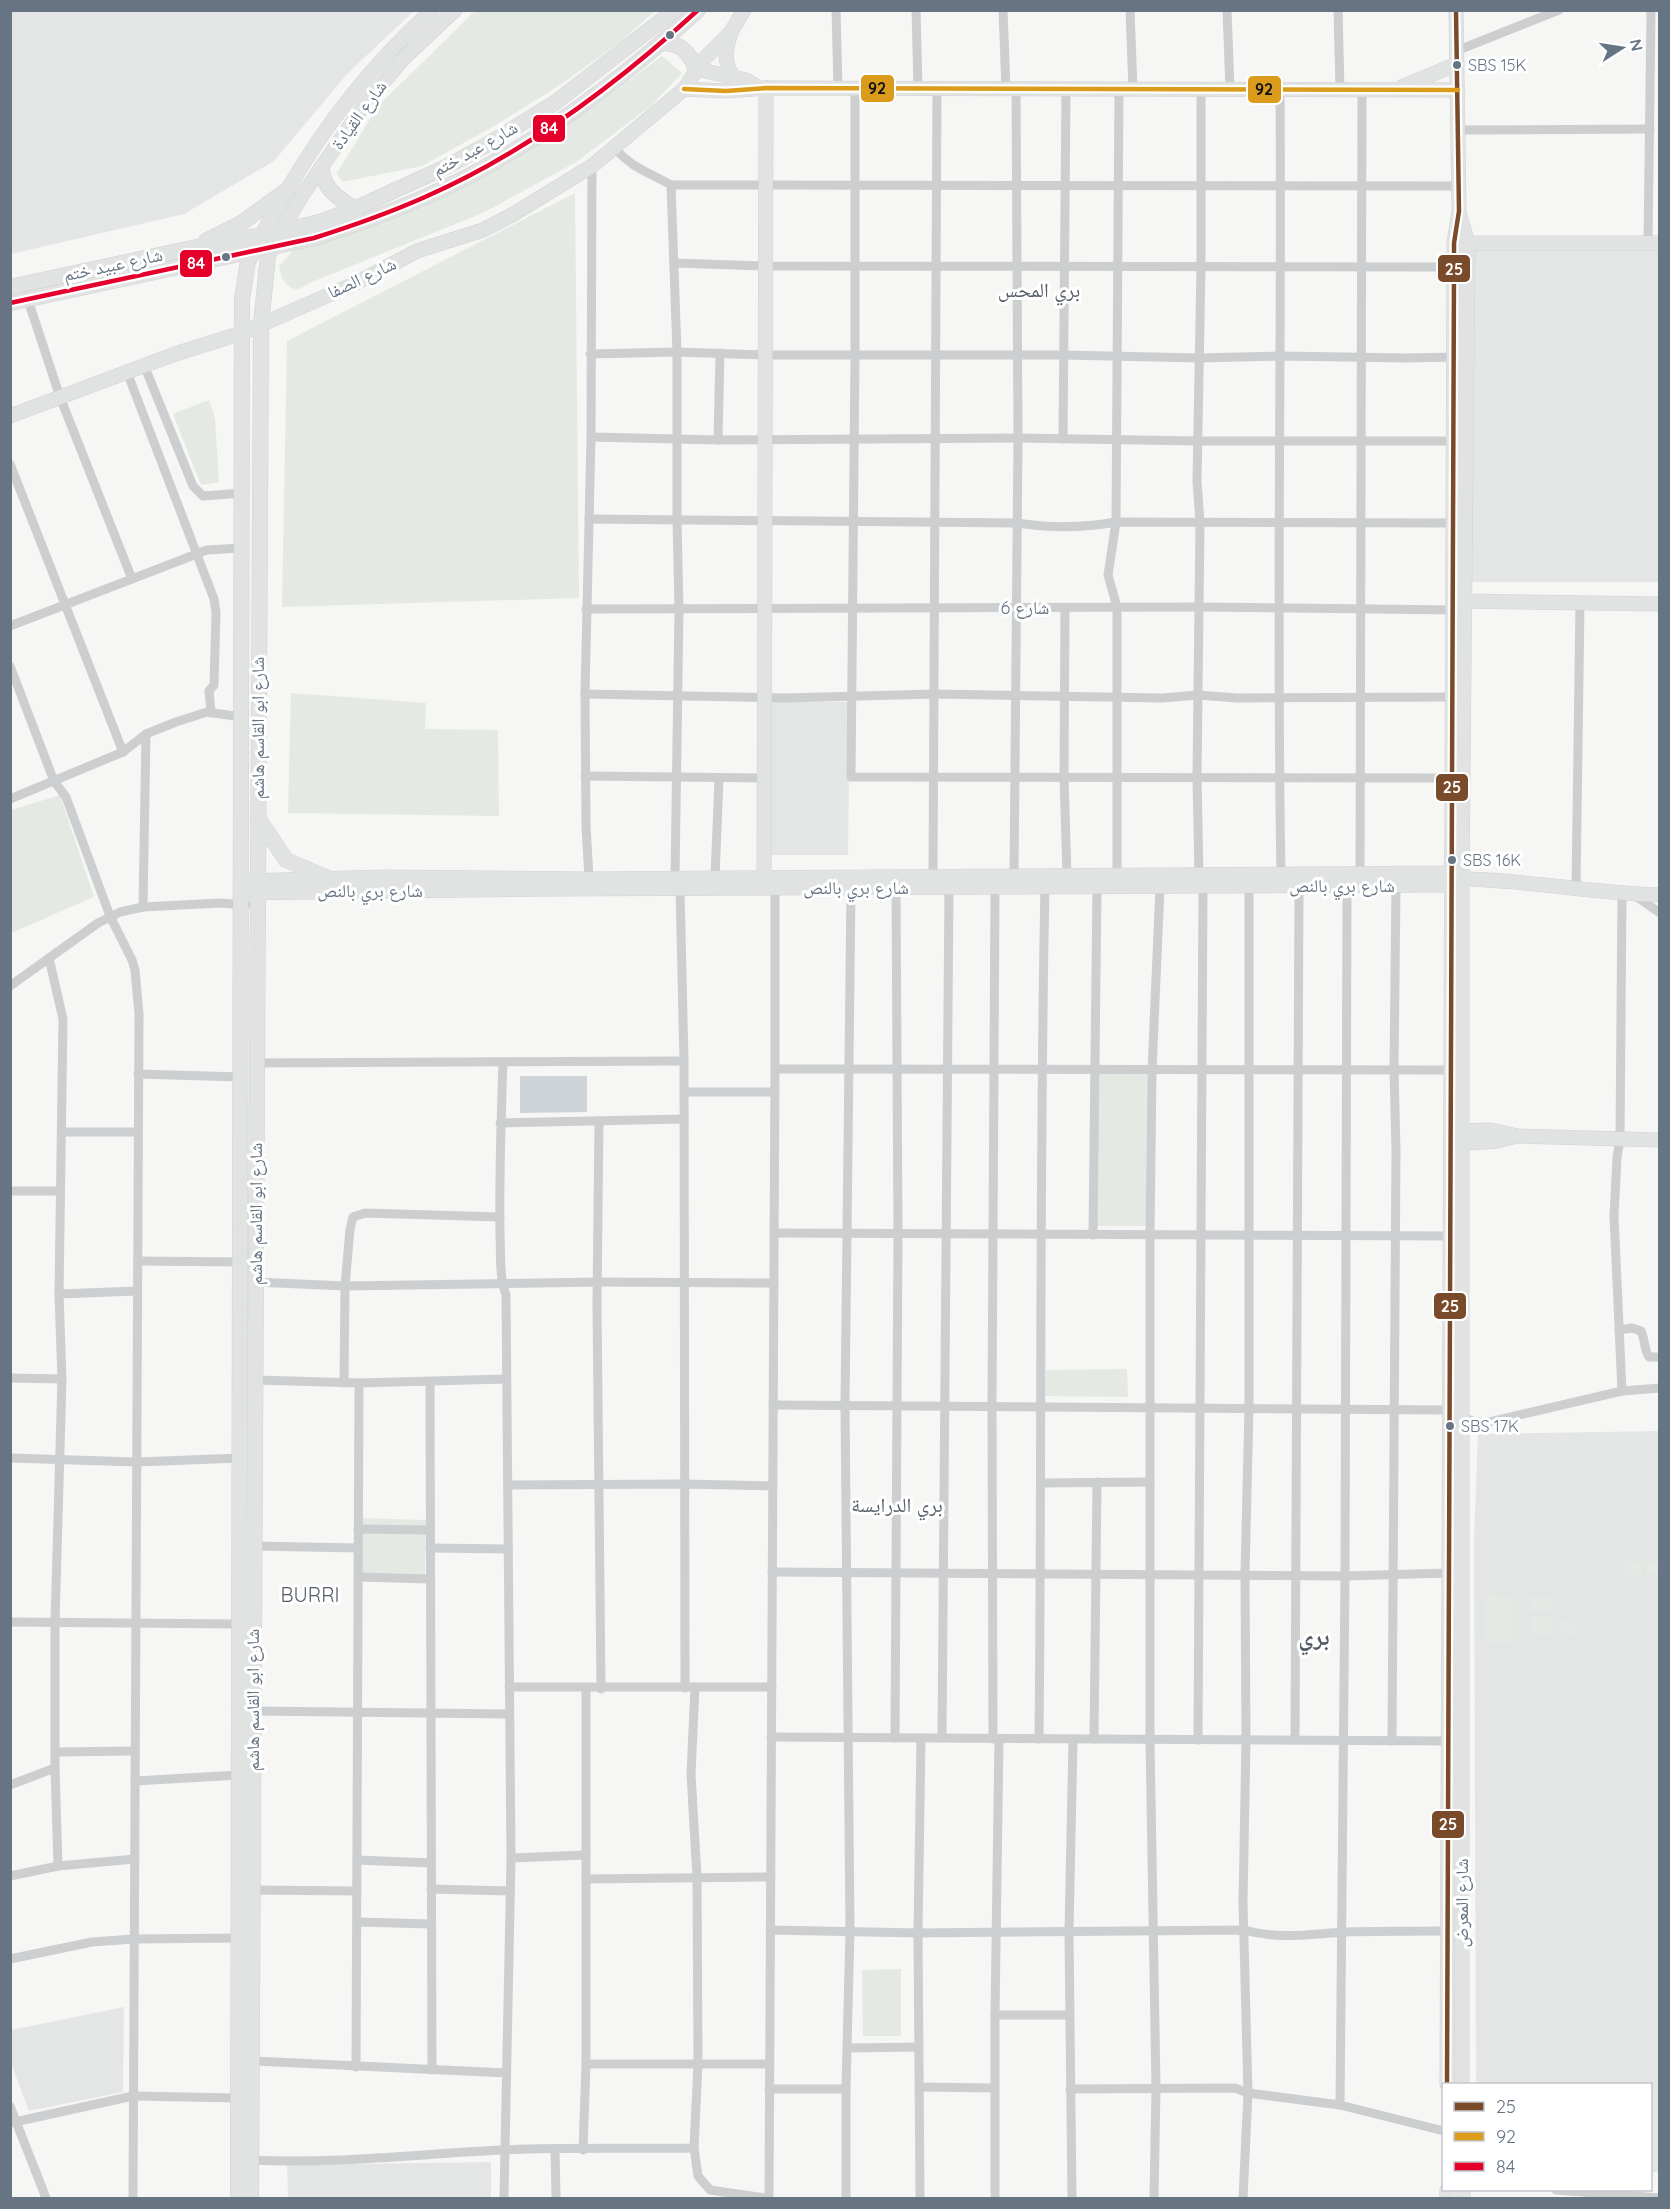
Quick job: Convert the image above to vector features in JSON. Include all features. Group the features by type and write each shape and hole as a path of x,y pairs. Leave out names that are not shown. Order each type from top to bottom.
{"main road":[{"name":"شارع القيادة","path":"261,236 306,157 376,66 395,44 432,10"},
{"name":"شارع القيادة","path":"279,232 348,128 387,77 455,10"},
{"name":"شارع عبد ختم","path":"354,209 446,167 538,114 675,10"},
{"name":"شارع عبد ختم","path":"156,273 315,238 427,197 566,117 662,43 698,10"},
{"name":"شارع الصفا","path":"10,416 144,365 242,333 356,283 417,251 483,230 540,200 615,148 684,89 696,69 731,32 744,10"},
{"name":"شارع المعرض","path":"1447,2083 1448,1742 1453,1578 1462,1417 1456,1236 1461,243 1456,10"},
{"path":"731,32 726,48 726,62 727,68 735,79"},
{"path":"662,43 675,44 685,51 696,69 746,80 762,88"},
{"path":"1398,90 1456,58"},
{"path":"762,88 766,185 764,778 769,883"},
{"path":"684,89 1458,90"},
{"path":"322,167 322,176 333,195 354,209"},
{"path":"192,248 240,224 287,190"},
{"name":"شارع عبيد ختم","path":"10,287 279,232 354,209"},
{"name":"شارع ابو القاسم هاشم","path":"238,2199 241,1077 249,893 257,817 261,324 268,256 279,232"},
{"name":"شارع ابو القاسم هاشم","path":"251,2199 256,1063 242,717 242,333 244,277 248,261 261,236"},
{"path":"1461,243 1654,243"},
{"name":"شارع عبيد ختم","path":"10,303 156,273"},
{"name":"شارع المعرض","path":"1458,605 1453,523 1453,441 1460,357"},
{"path":"1458,605 1659,604"},
{"name":"شارع المعرض","path":"1457,697 1451,778 1459,879"},
{"path":"257,817 286,860 328,878"},
{"name":"شارع بري بالنص","path":"249,893 328,878 589,879 678,884 715,878 851,888 995,888 1160,887 1281,874 1360,874 1526,882 1627,894 1659,895"},
{"name":"شارع بري بالنص","path":"249,893 769,883 933,876 1117,875 1249,886 1396,886 1459,879"},
{"path":"1456,1137 1497,1142 1517,1136 1659,1140"},
{"name":"شارع المعرض","path":"1456,1236 1449,1410 1453,1578 1462,1775 1462,2083"},
{"path":"1448,1775 1462,1775"}],"street":[{"path":"836,10 838,88"},
{"path":"916,10 918,88"},
{"path":"1004,10 1017,186 1018,438 1014,876"},
{"path":"1130,10 1133,89"},
{"path":"1227,10 1230,89"},
{"path":"1338,10 1340,90"},
{"path":"1456,58 1559,10"},
{"path":"1651,10 1650,129 1654,243"},
{"path":"855,88 851,777 1451,778"},
{"path":"933,876 937,88"},
{"path":"1063,439 1066,89"},
{"path":"1117,875 1117,607 1108,575 1116,522 1118,441 1119,89"},
{"path":"1198,1740 1203,1070 1201,881 1197,777 1201,89"},
{"path":"1280,89 1281,356 1278,697 1281,874"},
{"path":"1360,874 1362,90"},
{"path":"1459,130 1650,129"},
{"path":"615,148 628,163 671,185 1458,186"},
{"path":"589,879 585,694 591,437 592,165"},
{"path":"671,185 677,352 678,884 684,1061 685,1688"},
{"path":"674,264 1461,267"},
{"path":"28,300 60,397 132,579"},
{"path":"590,354 677,352 765,355 935,354 1199,358 1460,357"},
{"path":"717,440 720,353"},
{"path":"144,365 193,486 203,496 243,493"},
{"path":"127,372 214,599 216,612 214,685 209,691 211,712"},
{"path":"591,437 717,440 1018,438 1118,441 1453,441"},
{"path":"10,464 123,752"},
{"path":"589,519 1016,523 1037,526 1095,526 1116,522 1453,523"},
{"path":"10,626 207,550 243,548"},
{"path":"1576,888 1580,603"},
{"name":"شارع 6","path":"586,609 1199,607 1360,609 1458,605"},
{"path":"1065,608 1064,777 1067,876"},
{"path":"10,666 54,781 66,797 110,916 128,949 135,970 139,1014 133,2199"},
{"path":"585,694 765,698 935,694 1162,698 1198,695 1237,698 1457,697"},
{"path":"10,799 123,752 146,734 202,713 211,712 242,717"},
{"path":"143,907 146,734"},
{"path":"585,776 764,778"},
{"path":"715,878 719,778"},
{"path":"695,1687 691,1774 697,1877 698,2064 694,2148 698,2176 710,2190 767,2199 770,2064 775,1092 769,883"},
{"path":"1243,2199 1248,2093 1244,1930 1245,1574 1250,1235 1249,886"},
{"path":"1295,1740 1299,886"},
{"path":"1340,2105 1348,1070 1347,886"},
{"path":"1392,1741 1396,886"},
{"path":"1039,1739 1041,1070 1045,887"},
{"path":"1093,1234 1097,887"},
{"path":"1154,2199 1156,2088 1150,1740 1150,1235 1152,1070 1160,887"},
{"path":"846,2199 850,1930 845,1405 851,888"},
{"path":"895,1738 898,1234 896,888"},
{"path":"942,1738 949,888"},
{"path":"995,888 991,1572 996,1739 995,2199"},
{"path":"10,986 110,916 143,907 220,903 249,893"},
{"path":"1622,1391 1614,1195 1620,1139 1627,894 1659,913"},
{"path":"49,958 63,1019 59,1294 62,1378 55,1752 58,1866"},
{"path":"256,1063 684,1061"},
{"path":"503,1062 500,1123 500,1217 502,1283 506,1295 511,1857 504,2199"},
{"path":"775,1069 1456,1070"},
{"path":"138,1074 241,1077"},
{"path":"684,1092 775,1092"},
{"path":"500,1123 684,1119"},
{"path":"599,1121 601,1689"},
{"path":"62,1132 138,1132"},
{"path":"10,1191 60,1191"},
{"path":"344,1383 345,1286 350,1229 354,1217 365,1214 500,1217"},
{"path":"774,1233 1456,1236"},
{"path":"138,1261 241,1262"},
{"path":"255,1282 345,1286 598,1282 774,1283"},
{"path":"59,1294 137,1291"},
{"path":"1619,1330 1632,1328 1641,1331 1649,1357 1659,1357"},
{"path":"10,1378 62,1378"},
{"path":"255,1380 430,1383 506,1379"},
{"path":"356,2067 359,1383"},
{"path":"430,1383 432,2070"},
{"path":"773,1405 1449,1410 1480,1423 1622,1391 1659,1388"},
{"path":"10,1458 136,1462 240,1458"},
{"path":"1094,1739 1097,1482"},
{"path":"1041,1483 1150,1482"},
{"path":"508,1485 773,1486"},
{"path":"358,1529 430,1530"},
{"path":"254,1546 358,1548"},
{"path":"430,1548 508,1549"},
{"path":"772,1572 945,1574 1041,1572 1095,1575 1345,1576 1393,1574 1453,1578"},
{"path":"358,1577 430,1579"},
{"path":"10,1622 239,1624"},
{"path":"509,1688 772,1687"},
{"path":"583,2150 586,2064 586,1689"},
{"path":"253,1711 509,1714"},
{"path":"771,1737 1448,1742"},
{"path":"920,2199 918,1933 921,1738"},
{"path":"1072,2199 1069,1932 1073,1739"},
{"path":"55,1752 135,1751"},
{"path":"10,1785 55,1768"},
{"path":"135,1781 239,1775"},
{"path":"511,1857 586,1855"},
{"path":"10,1876 58,1866 135,1859"},
{"path":"357,1860 431,1863"},
{"path":"586,1879 771,1877"},
{"path":"431,1889 510,1891"},
{"path":"252,1890 357,1891"},
{"path":"357,1922 431,1924"},
{"path":"770,1930 918,1933 1244,1930 1275,1936 1448,1931"},
{"path":"10,1959 92,1942 134,1939 239,1938"},
{"path":"995,2015 1069,2015"},
{"path":"847,2048 919,2047"},
{"path":"252,2061 506,2073"},
{"path":"586,2064 770,2064"},
{"path":"920,2087 994,2088"},
{"path":"1070,2089 1235,2088 1248,2093 1340,2105 1442,2131"},
{"path":"769,2089 846,2090"},
{"path":"13,2122 133,2096 238,2098"},
{"path":"10,2106 13,2122 46,2199"},
{"path":"251,2160 379,2158 504,2150 694,2148"},
{"path":"555,2150 556,2199"},
{"path":"1569,2191 1659,2198"}],"shaded area":[{"path":"10,11 414,11 347,74 274,161 184,214 11,254"},
{"path":"475,11 655,11 620,42 560,85 496,125 422,166 342,182 337,173 378,106"},
{"path":"662,56 682,73 651,106 576,162 485,212 297,290 284,281 279,266 296,247 392,219 420,208 507,164 589,110"},
{"path":"575,193 579,598 282,607 287,341"},
{"path":"1659,248 1659,582 1471,582 1472,249"},
{"path":"209,400 215,419 219,482 201,485 173,414"},
{"path":"291,693 426,703 425,729 498,730 499,816 288,813"},
{"path":"769,702 850,702 848,855 771,855"},
{"path":"60,795 94,897 11,933 11,810"},
{"path":"1098,1073 1147,1074 1146,1226 1096,1226"},
{"path":"520,1076 587,1076 587,1112 520,1113"},
{"path":"1127,1369 1128,1397 1045,1396 1046,1370"},
{"path":"1659,1431 1659,2172 1652,2172 1652,2083 1476,2083 1474,1540 1478,1434"},
{"path":"360,1518 426,1520 425,1576 357,1575"},
{"path":"1625,1562 1643,1563 1642,1575 1625,1574"},
{"path":"1645,1563 1659,1563 1659,1574 1645,1574"},
{"path":"1486,1595 1513,1596 1513,1643 1485,1643"},
{"path":"1530,1596 1551,1597 1550,1612 1530,1612"},
{"path":"1530,1616 1551,1616 1550,1635 1530,1634"},
{"path":"1561,1617 1581,1634 1561,1634"},
{"path":"901,1969 901,2036 863,2036 862,1970"},
{"path":"124,2007 123,2092 29,2111 11,2063 11,2030"},
{"path":"491,2162 491,2198 288,2198 287,2165"}],"transit line":[{"name":"84","path":"10,303 314,238 411,203 499,160 569,115 635,64 698,10"},
{"name":"25","path":"1447,2083 1454,243 1459,211 1456,10"},
{"name":"92","path":"684,89 726,91 766,88 1458,90"}],"place":[{"name":"SBS 15K","path":"1457,65"},
{"name":"SBS 16K","path":"1452,860"},
{"name":"SBS 17K","path":"1450,1426"}],"district":[{"name":"بري المحس","path":"1039,290"},
{"name":"بري الدرايسة","path":"897,1505"},
{"name":"BURRI","path":"310,1595"},
{"name":"بري","path":"1314,1637"}]}
